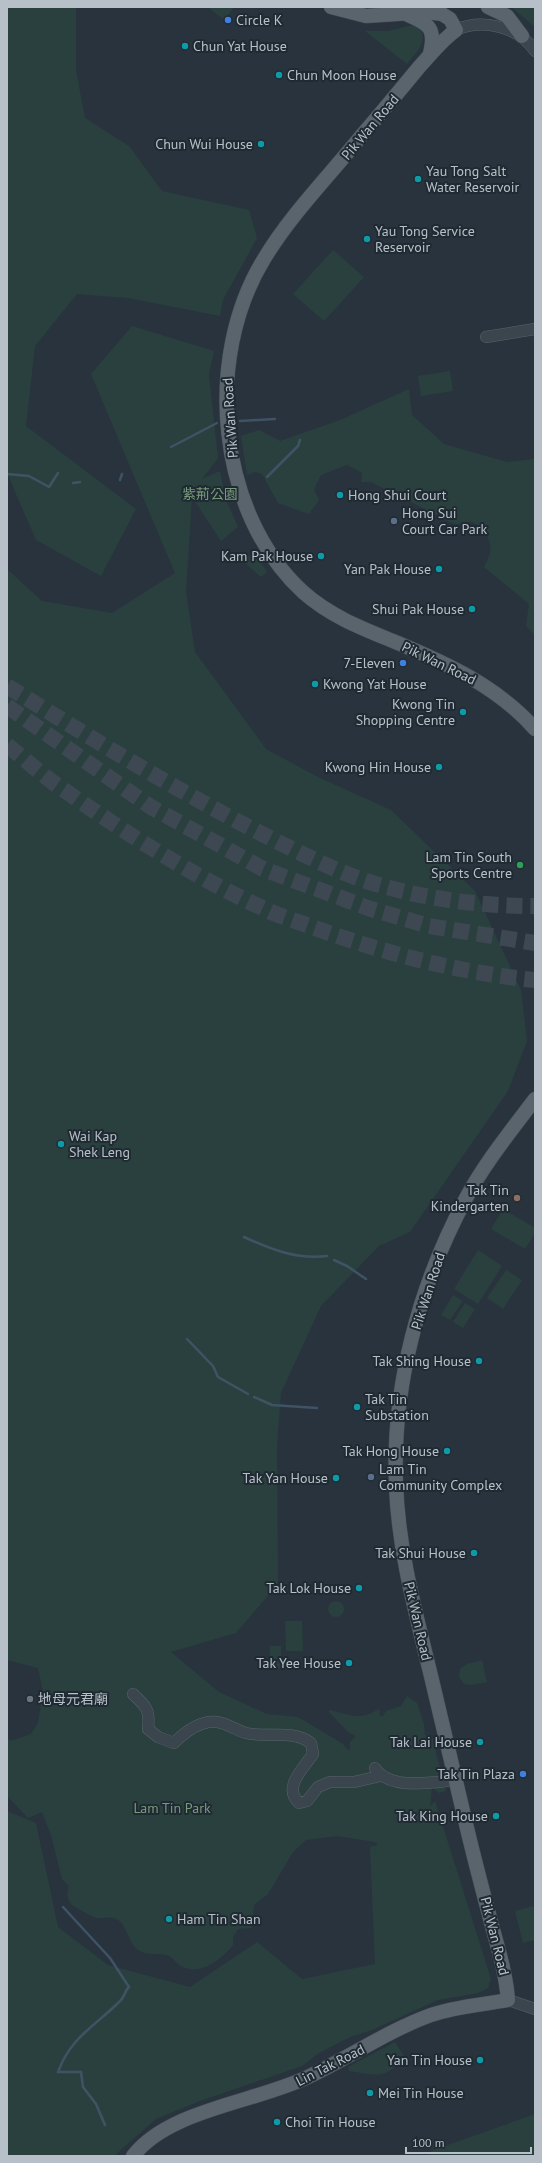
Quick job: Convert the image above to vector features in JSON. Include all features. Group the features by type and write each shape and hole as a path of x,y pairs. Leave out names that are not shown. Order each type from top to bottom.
{"main road":[{"path":"331,7 366,16 407,15 427,12 442,14 450,19 456,30"},
{"path":"407,15 424,7"},
{"path":"488,7 507,16 522,36"},
{"path":"407,15 427,24 432,31 433,43 430,55"},
{"name":"Pik Wan Road","path":"456,30 446,37 430,55 283,231 263,261 234,330 227,370 228,427 234,469 244,504 257,533 283,571 305,594 339,618 437,660 480,683 506,700 535,729"},
{"name":"Pik Wan Road","path":"508,2000 503,1967 456,1780 406,1568 396,1490 397,1424 404,1372 429,1284 452,1225 480,1175 535,1099"},
{"name":"Lin Tak Road","path":"133,2156 156,2134 168,2128 238,2101 294,2084 419,2020 456,2008 508,2000"}],"street":[{"path":"456,30 472,25 506,28 522,36 535,51"},
{"path":"486,337 535,330"},
{"path":"133,1694 147,1708 149,1718 148,1729 158,1737 174,1743 185,1732 197,1726 217,1722 252,1734 274,1733 303,1738 312,1743 313,1754 299,1772 293,1786 294,1798 299,1804 307,1801 318,1787 330,1782 354,1782 377,1772 397,1782 456,1780"},
{"name":"Lin Tak Road","path":"508,2000 535,2009"}],"green space":[{"path":"7,7 76,7 76,70 85,118 129,146 162,191 249,210 257,238 223,300 220,316 128,298 77,294 35,346 26,426 136,509 101,576 36,540 7,473"},
{"path":"208,7 234,7 224,20"},
{"path":"511,7 535,7 535,27"},
{"path":"413,25 419,28 423,38 420,47 407,64 365,31 388,31"},
{"path":"333,250 364,277 324,321 293,294"},
{"path":"132,326 214,351 209,374 218,458 202,479 220,471 226,500 238,527 221,541 192,497 186,592 195,652 266,749 318,777 391,810 475,891 521,990 527,1041 508,1091 410,1232 379,1246 321,1306 281,1393 277,1445 278,1584 236,1633 171,1652 219,1692 267,1714 298,1717 343,1744 348,1750 350,1749 350,1742 356,1736 348,1732 329,1712 329,1710 359,1716 379,1709 380,1716 383,1716 386,1711 401,1706 407,1696 417,1703 424,1724 425,1735 432,1737 446,1791 439,1793 432,1787 430,1807 435,1801 491,1979 488,1988 478,1993 438,2000 372,2030 350,2037 319,2053 302,2066 200,2101 156,2119 114,2156 7,2156 7,1811 36,1823 58,1927 108,1965 190,1987 257,1942 302,1979 375,1964 370,1847 378,1845 375,1842 337,1836 306,1840 293,1852 268,1894 254,1905 252,1928 238,1929 233,1937 233,1945 217,1961 203,1968 188,1969 179,1965 167,1955 144,1953 137,1949 132,1943 121,1922 118,1920 110,1917 95,1917 72,1905 68,1898 69,1886 62,1879 51,1835 42,1812 28,1818 7,1796 7,1736 10,1741 31,1734 38,1723 43,1692 38,1668 7,1660 7,569 42,601 112,613 175,573 91,374"},
{"path":"450,371 453,391 421,396 418,376"},
{"path":"409,389 412,415 444,444 507,462 535,459 535,635 526,626 529,604 484,567 490,553 490,542 485,532 477,524 467,522 454,524 371,482 361,482 362,473 347,465 321,475 314,490 319,500 309,514 278,503 262,474 255,472 247,475 241,436 259,430 280,441 340,420"},
{"path":"250,555 258,558 267,572 261,577 246,564 247,556"},
{"path":"503,1209 535,1228 535,1233 525,1249 491,1229"},
{"path":"478,1250 502,1266 478,1304 454,1289"},
{"path":"506,1270 522,1280 503,1309 487,1298"},
{"path":"453,1295 463,1301 450,1320 441,1315"},
{"path":"465,1303 475,1309 463,1328 453,1322"},
{"path":"336,1601 343,1606 344,1609 339,1616 336,1617 329,1612 328,1609 333,1602"},
{"path":"285,1621 302,1621 303,1651 286,1651"},
{"path":"270,1646 281,1646 281,1668 270,1668"},
{"path":"482,1660 487,1682 472,1685 464,1684 459,1677 460,1669 467,1664"},
{"path":"533,1906 535,1916 535,1940 523,1943 515,1911"},
{"path":"395,2042 404,2056 386,2073 374,2075 349,2071 348,2067"},
{"path":"535,2114 535,2156 428,2156 431,2151"}],"waterway":[{"path":"240,421 275,419"},
{"path":"171,447 217,423"},
{"path":"267,477 298,446 300,440"},
{"path":"7,474 29,476 49,487 58,473"},
{"path":"120,480 122,474"},
{"path":"73,483 80,482"},
{"path":"244,1237 264,1246 294,1255 316,1257 327,1256"},
{"path":"334,1260 347,1266 366,1279"},
{"path":"187,1339 213,1366 218,1377 248,1394"},
{"path":"254,1397 272,1405 317,1408"},
{"path":"63,1907 110,1958 129,1987 121,2000 77,2040 63,2060 58,2072 81,2072 83,2087 96,2104 105,2125"}],"tunnel":[{"path":"7,686 105,746 206,804 274,840 341,872 369,882 420,895 497,905 535,906"},
{"path":"7,706 151,807 263,869 371,909 429,926 535,943"},
{"path":"7,745 57,785 163,855 241,898 283,917 367,945 422,961 507,977 535,980"}],"place":[{"name":"Circle K","path":"228,20"},
{"name":"Chun Yat House","path":"185,46"},
{"name":"Chun Moon House","path":"279,75"},
{"name":"Chun Wui House","path":"261,144"},
{"name":"Yau Tong Salt Water Reservoir","path":"418,179"},
{"name":"Yau Tong Service Reservoir","path":"367,239"},
{"name":"Hong Shui Court","path":"340,495"},
{"name":"Hong Sui Court Car Park","path":"394,521"},
{"name":"Kam Pak House","path":"321,556"},
{"name":"Yan Pak House","path":"439,569"},
{"name":"Shui Pak House","path":"472,609"},
{"name":"7-Eleven","path":"403,663"},
{"name":"Kwong Yat House","path":"315,684"},
{"name":"Kwong Tin Shopping Centre","path":"463,712"},
{"name":"Kwong Hin House","path":"439,767"},
{"name":"Lam Tin South Sports Centre","path":"520,865"},
{"name":"Wai Kap Shek Leng","path":"61,1144"},
{"name":"Tak Tin Kindergarten","path":"517,1198"},
{"name":"Tak Shing House","path":"479,1361"},
{"name":"Tak Tin Substation","path":"357,1407"},
{"name":"Tak Hong House","path":"447,1451"},
{"name":"Lam Tin Community Complex","path":"371,1477"},
{"name":"Tak Yan House","path":"336,1478"},
{"name":"Tak Shui House","path":"474,1553"},
{"name":"Tak Lok House","path":"359,1588"},
{"name":"Tak Yee House","path":"349,1663"},
{"name":"地母元君廟","path":"30,1699"},
{"name":"Tak Lai House","path":"480,1742"},
{"name":"Tak Tin Plaza","path":"523,1774"},
{"name":"Tak King House","path":"496,1816"},
{"name":"Ham Tin Shan","path":"169,1919"},
{"name":"Yan Tin House","path":"480,2060"},
{"name":"Mei Tin House","path":"370,2093"},
{"name":"Choi Tin House","path":"277,2122"}],"park label":[{"name":"紫荊公園","path":"210,494"},
{"name":"Lam Tin Park","path":"172,1808"}]}
